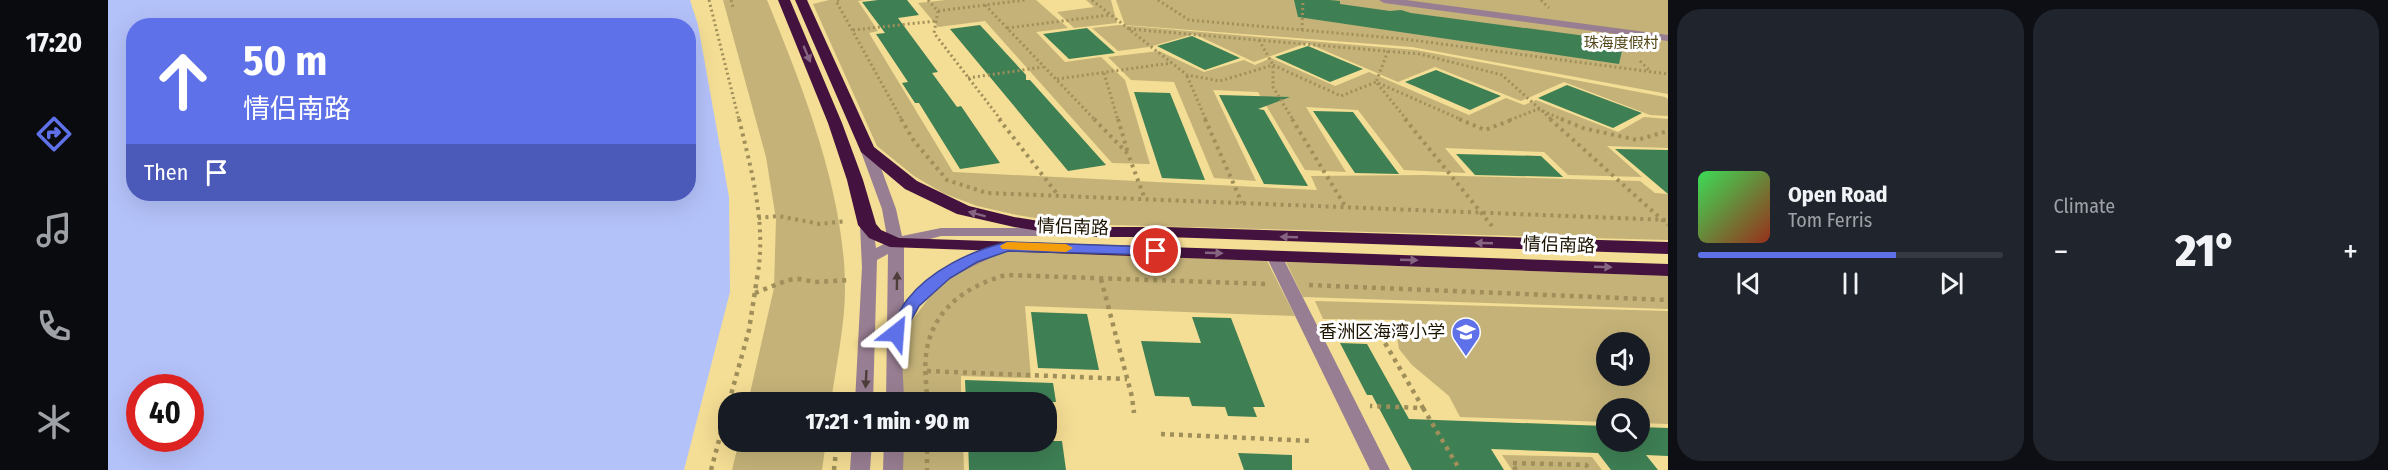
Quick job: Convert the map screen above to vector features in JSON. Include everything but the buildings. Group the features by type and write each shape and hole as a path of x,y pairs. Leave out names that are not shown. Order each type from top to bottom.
{"highway":[{"path":"784,0 835,123 855,180 867,225"},
{"name":"情侣南路","path":"801,0 867,149 911,185 963,210 1014,222 1076,232 1504,234 1668,248"},
{"name":"情侣南路","path":"867,225 875,234 896,243 1668,270"}],"street":[{"path":"1384,0 1668,38"},
{"path":"867,149 889,209 896,243 895,392"},
{"path":"864,392 870,258 867,225"},
{"path":"870,258 896,243 921,234 1076,232"},
{"path":"896,333 913,303 944,274 972,259 1007,246"},
{"path":"1274,256 1380,470"},
{"path":"860,470 861,452"},
{"path":"893,470 894,452"}],"path":[{"path":"709,0 757,192 758,209 760,260 749,330 732,392"},
{"path":"731,0 733,7"},
{"path":"839,0 836,1 914,141 947,180 987,193 1668,220"},
{"path":"928,0 938,11"},
{"path":"938,11 1025,0"},
{"path":"1092,0 1187,75 1242,203"},
{"path":"1158,0 1189,20 1404,39 1668,74"},
{"path":"1302,30 1303,0"},
{"path":"984,5 1128,154"},
{"path":"938,11 934,33 1059,196"},
{"path":"1006,28 1110,15"},
{"path":"853,30 936,21"},
{"path":"1128,29 1420,54 1502,75 1668,225"},
{"path":"1259,39 1273,65 1273,87 1346,207"},
{"path":"1187,75 1220,81 1273,65 1341,96 1376,81 1388,51"},
{"path":"1640,61 1650,71"},
{"path":"1056,79 1172,63"},
{"path":"968,78 1044,67"},
{"path":"1104,73 1128,154 1145,199"},
{"path":"1376,81 1485,130 1538,109 1583,128 1637,140 1668,131"},
{"path":"1376,81 1491,225 1504,234"},
{"path":"1479,225 1491,225 1504,234"},
{"path":"927,392 926,354 937,320 953,300 972,287 992,278 1006,275 1668,300"},
{"path":"1101,279 1134,413"},
{"path":"1311,329 1378,331 1460,470"},
{"path":"927,371 1127,379"},
{"path":"1348,405 1423,408"},
{"path":"1161,434 1313,441"},
{"path":"711,470 718,444"},
{"path":"834,470 836,452"},
{"path":"927,452 927,470"},
{"path":"1516,470 1512,463 1587,465 1590,470"}],"green space":[{"path":"723,0 767,0 820,142 838,216 845,289 842,331 833,392 750,392 774,288 776,219 766,157"},
{"path":"829,0 865,0 858,1 878,31 869,33 953,172 1317,190 1311,176 1423,175 1640,181 1655,193 1668,194 1668,240 1073,224 977,206 943,193 914,176 877,146 813,4"},
{"path":"946,0 1036,0 1068,28 1036,32 1065,62 1101,57 1125,80 1150,164 1112,163 985,21 938,27 918,3"},
{"path":"1086,0 1111,0 1117,23 1074,28 1057,12 1094,7"},
{"name":"珠海度假村","path":"1116,0 1668,0 1668,94 1412,47 1125,25"},
{"path":"1119,25 1416,50 1665,97 1668,99 1668,116 1650,115 1564,82 1521,101 1435,67 1398,82 1307,43 1254,62 1194,34 1149,47 1118,51 1092,28"},
{"path":"1159,51 1204,72 1244,60 1255,65 1271,58 1335,86 1369,72 1469,115 1506,98 1524,105 1536,100 1618,132 1644,117 1668,119 1668,148 1607,146 1642,177 1568,175 1544,152 1445,148 1466,173 1404,170 1358,110 1306,107 1346,172 1305,170 1258,92 1213,90 1256,181 1214,178 1174,82 1131,80 1108,57"},
{"path":"1009,251 1267,261 1295,316 1025,306 1031,378 961,376 961,392 901,392 903,333 928,299 957,272 976,261"},
{"path":"1286,262 1668,276 1668,309 1303,297"},
{"path":"1315,301 1668,311 1668,424 1650,423 1650,398 1596,398 1596,422 1460,417 1449,396 1412,365 1399,349 1396,331 1402,320 1323,319"},
{"path":"736,452 824,452 822,470 732,470"},
{"path":"900,452 963,452 964,470 899,470"},
{"path":"1502,455 1592,457 1602,470 1512,470"}],"water":[{"path":"108,0 690,0 696,18 126,18 126,201 696,201 696,19 729,197 730,292 684,470 108,470"}],"slow traffic":[{"path":"1007,246 1066,248"}],"place":[{"name":"香洲区海湾小学","path":"1466,358"}],"route":[{"path":"896,333 913,303 944,274 972,259 1007,246 1156,251"}]}
